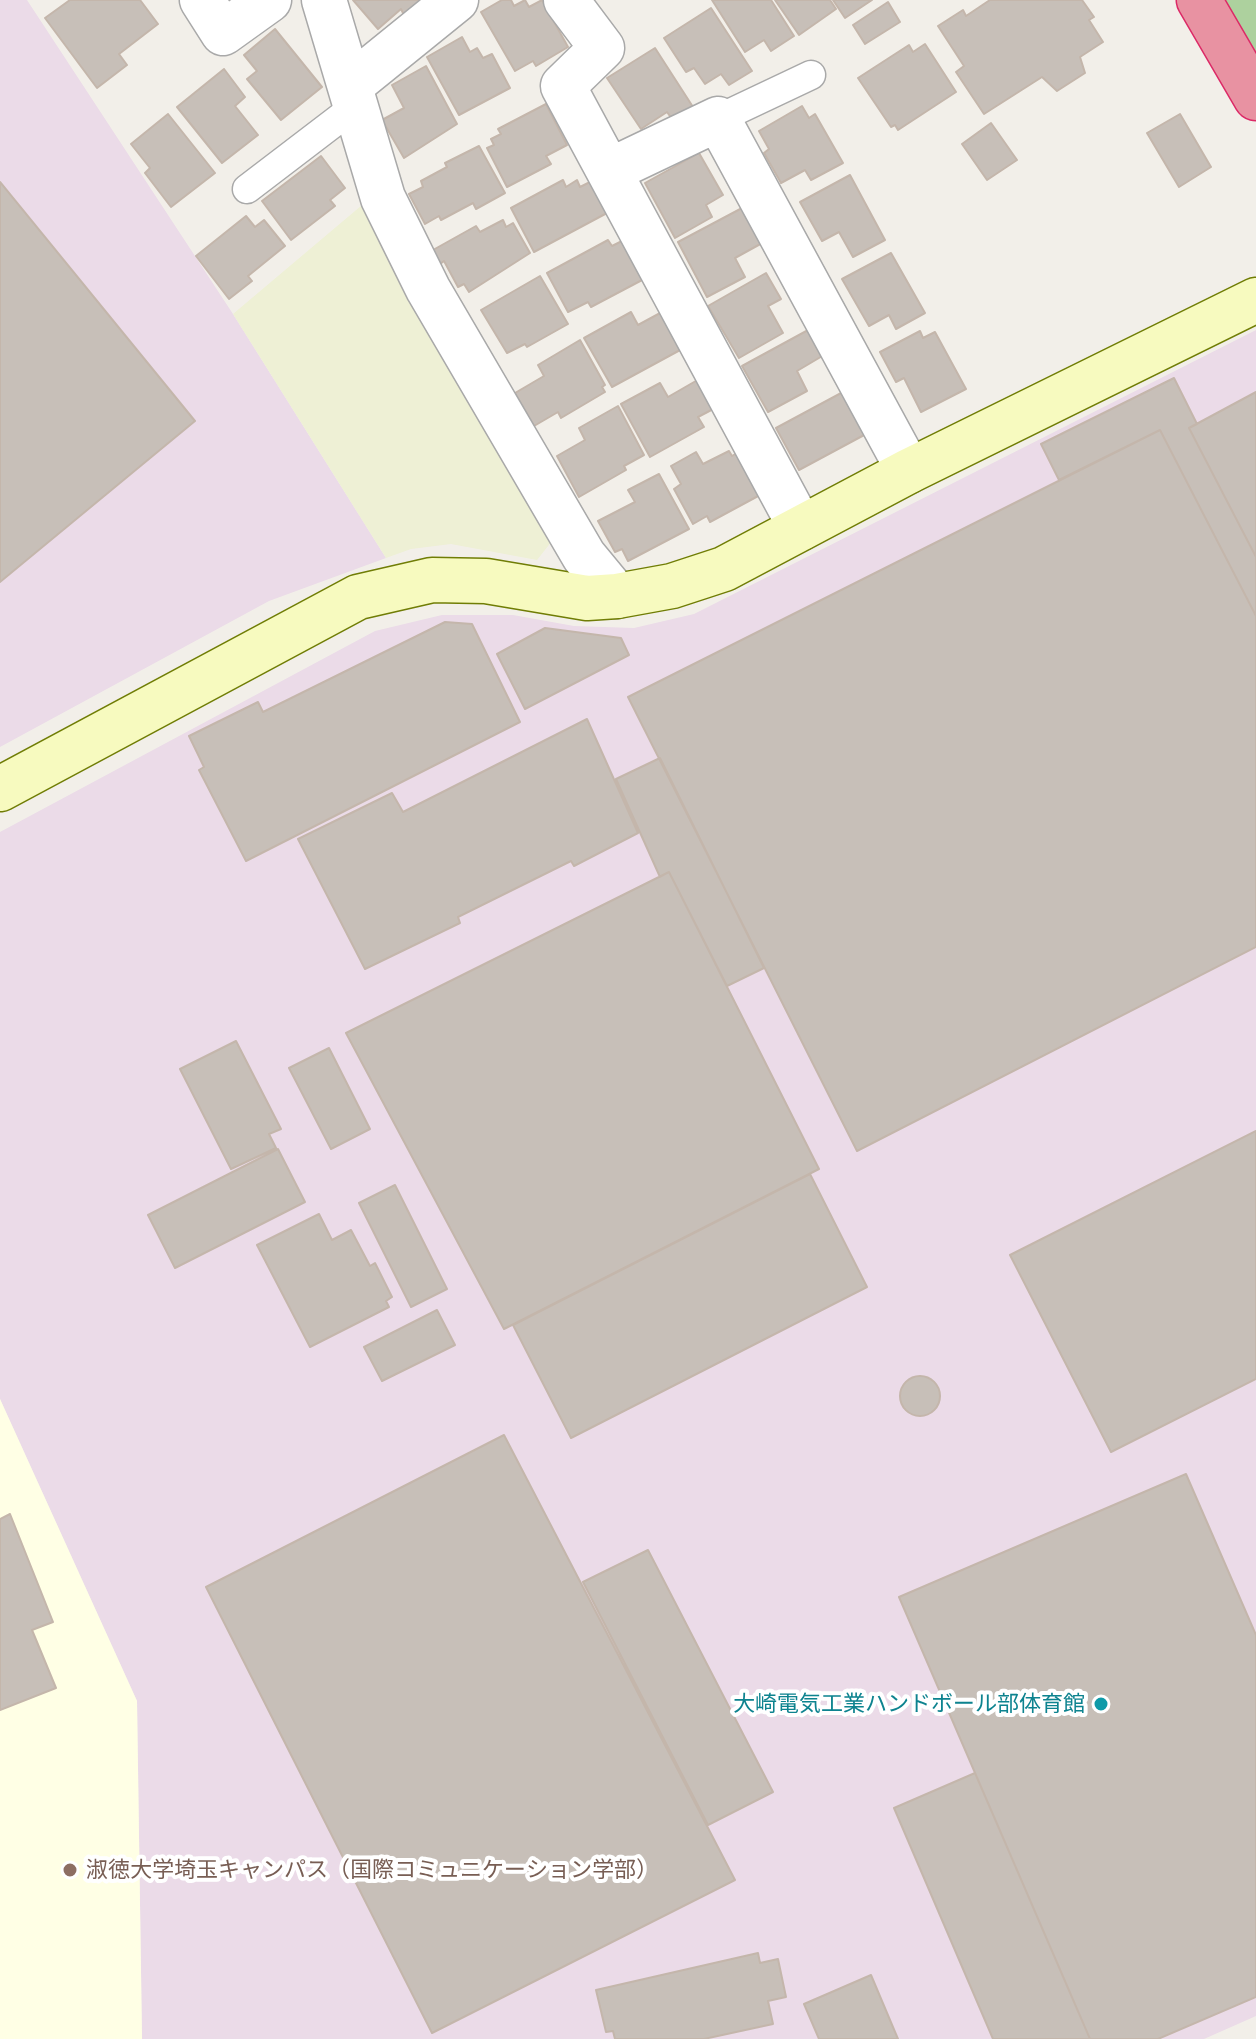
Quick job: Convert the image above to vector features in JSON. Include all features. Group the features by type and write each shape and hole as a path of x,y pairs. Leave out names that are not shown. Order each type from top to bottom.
{"highway":[{"path":"1199,0 1256,98"}],"street":[{"path":"202,0 223,33 269,0"},
{"path":"324,0 383,198 428,289 584,556 617,596"},
{"path":"354,95 456,0"},
{"path":"566,0 602,48 563,86 611,170 801,528"},
{"path":"611,170 718,119 909,471"},
{"path":"0,789 358,597 432,580 486,581 587,598 617,596 672,586 724,569 909,471 1256,300"}],"lane":[{"path":"718,119 811,75"},
{"path":"247,189 354,95"}],"shaded area":[{"path":"0,0 27,0 233,314 386,558 269,601 0,747"},
{"path":"368,200 556,536 537,560 451,544 411,549 386,558 233,314"},
{"path":"1256,330 1256,2016 1204,2039 142,2039 137,1701 0,1399 0,832 375,631 442,615 513,615 574,626 634,628 694,614"},
{"name":"淑徳大学埼玉キャンパス（国際コミュニケーション学部）","path":"0,1399 137,1701 142,2039 0,2039"}],"green space":[{"path":"1223,0 1256,0 1256,57"}],"building":[{"path":"70,0 140,0 158,24 119,54 127,65 97,88 45,18"},
{"path":"353,0 421,0 404,15 401,9 378,29"},
{"path":"502,0 511,0 514,6 525,0 529,7 542,0 568,47 536,66 533,61 515,71 481,12"},
{"path":"712,0 771,0 794,36 771,51 764,40 745,52"},
{"path":"775,0 830,0 836,9 799,35"},
{"path":"833,0 872,0 845,18"},
{"path":"990,0 1082,0 1094,17 1089,20 1103,42 1080,57 1085,73 1057,91 1042,77 984,114 956,72 964,66 938,26 963,10 966,16"},
{"path":"888,2 900,22 865,44 853,25"},
{"path":"711,8 752,71 729,85 721,74 705,84 694,68 686,72 664,38"},
{"path":"275,29 322,87 281,120 247,79 257,71 244,55"},
{"path":"462,37 470,52 477,48 483,58 492,54 510,88 459,115 427,57"},
{"path":"925,44 956,92 898,130 895,125 891,127 858,78 909,45 913,52"},
{"path":"655,48 693,107 672,119 667,112 641,129 607,78"},
{"path":"426,66 457,124 404,158 382,120 404,108 392,85"},
{"path":"224,69 245,97 235,106 258,135 222,163 177,107"},
{"path":"546,104 567,145 546,156 551,164 507,187 487,148 494,145 491,139 501,134 498,129"},
{"path":"802,106 809,118 815,114 843,163 811,180 805,170 781,183 764,153 769,149 759,131"},
{"path":"168,114 215,173 171,207 145,173 150,168 131,144"},
{"path":"1180,114 1211,167 1179,187 1147,133"},
{"path":"991,123 1017,160 987,180 962,144"},
{"path":"479,146 505,193 476,209 473,203 441,220 439,216 425,224 409,194 423,187 421,181 447,167 445,163"},
{"path":"699,153 723,195 706,205 712,217 675,238 645,183"},
{"path":"321,156 345,188 330,200 335,206 291,240 262,201"},
{"path":"850,175 885,240 853,257 839,232 822,241 800,202"},
{"path":"563,180 566,187 577,180 580,187 590,182 607,213 534,252 511,208"},
{"path":"0,182 195,421 0,582"},
{"path":"744,207 764,242 735,258 745,277 707,297 678,242"},
{"path":"246,216 255,227 264,220 285,246 248,276 252,281 229,299 196,256"},
{"path":"503,220 506,227 513,223 530,253 469,292 464,284 458,287 444,261 440,264 433,250 476,226 480,232"},
{"path":"608,240 612,246 624,240 644,279 591,307 588,302 568,312 547,273"},
{"path":"891,253 925,313 896,329 889,315 869,326 842,279"},
{"path":"766,273 781,299 768,306 783,333 739,358 708,306"},
{"path":"540,276 568,324 527,347 525,344 507,353 481,310"},
{"path":"631,312 638,325 662,312 682,349 612,387 584,338"},
{"path":"810,329 824,355 797,371 807,391 768,412 742,366"},
{"path":"920,331 923,338 935,332 966,389 921,412 904,378 896,382 880,352"},
{"path":"580,340 605,385 602,387 605,392 561,418 558,412 534,426 515,393 544,376 538,365"},
{"path":"701,378 717,407 698,417 704,427 650,457 621,404 660,383 668,397"},
{"path":"1174,378 1197,424 1189,428 1256,557 1256,616 1160,430 1059,480 1041,444"},
{"path":"843,392 866,434 799,470 776,428"},
{"path":"1256,392 1256,557 1189,428"},
{"path":"618,406 644,455 624,466 626,470 579,497 557,456 585,440 579,428"},
{"path":"1160,430 1256,616 1256,947 857,1151 628,697"},
{"path":"729,451 732,456 737,453 760,495 710,522 707,516 693,524 674,489 681,484 671,466 696,452 703,464"},
{"path":"659,474 689,529 628,561 622,549 615,552 598,521 635,502 628,490"},
{"path":"445,622 472,624 520,722 246,861 199,770 204,767 189,736 258,702 263,712"},
{"path":"545,628 621,638 629,655 525,709 497,654"},
{"path":"587,719 638,833 574,866 571,861 458,917 460,923 365,969 298,839 392,793 403,812"},
{"path":"660,758 764,968 727,986 669,872 660,877 616,779"},
{"path":"669,872 819,1169 504,1329 346,1033"},
{"path":"236,1041 281,1129 269,1134 276,1148 231,1169 180,1069"},
{"path":"329,1048 370,1129 331,1149 289,1068"},
{"path":"1256,1131 1256,1379 1111,1452 1010,1255"},
{"path":"278,1149 305,1202 175,1268 148,1215"},
{"path":"810,1174 867,1287 571,1438 513,1325"},
{"path":"395,1185 447,1289 411,1307 359,1203"},
{"path":"319,1214 332,1240 351,1230 370,1266 375,1263 392,1297 386,1301 389,1307 310,1347 257,1245"},
{"path":"437,1310 455,1345 382,1381 364,1347"},
{"path":"920,1376 934,1382 940,1396 934,1410 920,1416 906,1410 900,1396 906,1382"},
{"path":"504,1435 735,1880 432,2033 206,1587"},
{"name":"大崎電気工業ハンドボール部体育館","path":"1186,1474 1256,1635 1256,1997 1158,2039 1090,2039 899,1597"},
{"path":"10,1514 53,1622 32,1630 56,1688 0,1710 0,1519"},
{"path":"648,1550 773,1792 708,1825 583,1582"},
{"path":"975,1773 1090,2039 993,2039 894,1808"},
{"path":"758,1953 760,1963 778,1959 786,1997 768,2001 773,2024 704,2039 615,2039 613,2031 606,2032 596,1990"},
{"path":"871,1975 898,2039 819,2039 804,2004"}],"place":[{"name":"大崎電気工業ハンドボール部体育館","path":"1101,1704"},
{"name":"淑徳大学埼玉キャンパス（国際コミュニケーション学部）","path":"70,1870"}]}
